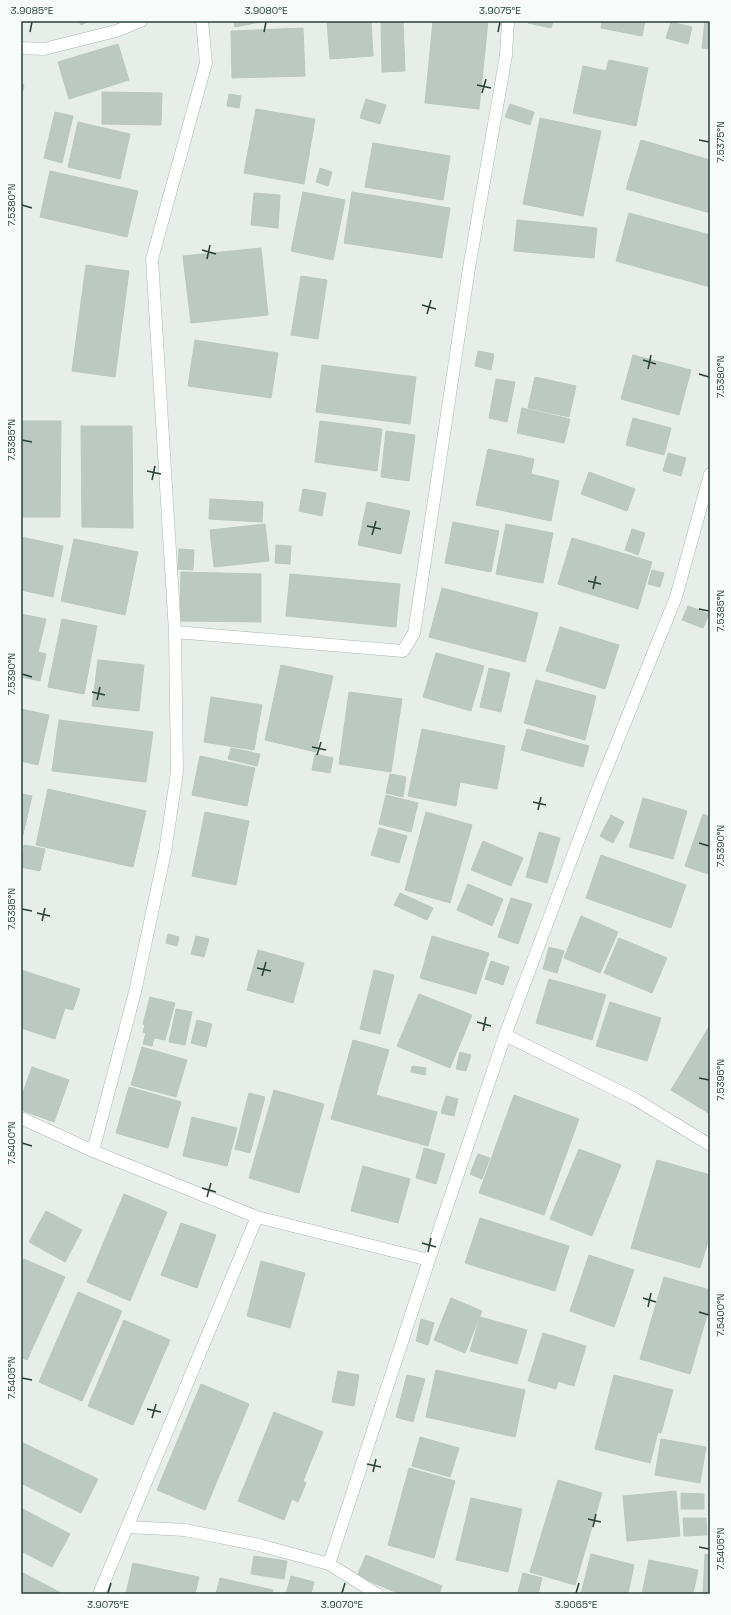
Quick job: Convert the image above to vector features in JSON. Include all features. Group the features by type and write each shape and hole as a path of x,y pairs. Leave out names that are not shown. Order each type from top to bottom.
{"street":[{"path":"21,48 44,49 116,30 141,21"},
{"path":"93,1151 135,992 166,852 177,772 175,632 152,260 206,63 202,21"},
{"path":"175,632 403,651 414,633 469,268 506,55 508,21"},
{"path":"329,1564 505,1035 596,794 676,597 710,474"},
{"path":"505,1035 635,1099 710,1145"},
{"path":"21,1118 93,1151 256,1217 429,1260"},
{"path":"99,1594 256,1217"},
{"path":"128,1527 185,1530 259,1545 329,1564 377,1594"}],"building":[{"path":"79,21 89,21 81,25"},
{"path":"234,21 266,21 235,27"},
{"path":"327,21 371,21 373,56 330,59"},
{"path":"381,21 403,21 405,71 382,72"},
{"path":"433,21 488,21 479,109 425,103"},
{"path":"528,21 553,21 551,28 528,23"},
{"path":"602,21 645,21 642,36 601,28"},
{"path":"705,21 710,21 710,49 702,48"},
{"path":"671,22 692,27 688,44 666,38"},
{"path":"303,28 305,76 232,78 231,31"},
{"path":"118,44 129,80 69,99 58,62"},
{"path":"609,60 648,68 636,126 573,113 583,66 606,71"},
{"path":"21,84 24,85 21,98"},
{"path":"102,92 162,93 161,125 102,124"},
{"path":"229,94 241,96 239,108 227,106"},
{"path":"366,99 386,105 380,124 360,118"},
{"path":"510,104 534,112 530,125 505,117"},
{"path":"256,109 315,119 304,184 244,173"},
{"path":"55,112 73,116 62,163 44,158"},
{"path":"540,118 601,131 583,216 523,204"},
{"path":"78,122 130,134 120,179 68,167"},
{"path":"641,140 710,160 710,213 626,189"},
{"path":"373,143 450,156 443,200 365,187"},
{"path":"320,168 332,172 328,186 316,182"},
{"path":"50,171 138,191 127,237 40,217"},
{"path":"303,192 345,200 333,260 291,251"},
{"path":"352,192 450,208 442,258 344,243"},
{"path":"254,193 280,195 278,228 251,225"},
{"path":"629,213 710,235 710,287 616,261"},
{"path":"517,220 597,228 594,258 514,251"},
{"path":"261,248 268,315 191,323 183,256"},
{"path":"86,265 129,271 115,377 72,371"},
{"path":"301,276 327,280 318,339 291,335"},
{"path":"195,340 278,353 271,398 188,386"},
{"path":"478,351 494,354 491,370 475,366"},
{"path":"633,355 691,370 679,415 621,399"},
{"path":"322,365 416,377 410,424 316,412"},
{"path":"535,377 576,386 569,417 528,408"},
{"path":"496,379 515,382 507,422 489,418"},
{"path":"522,408 570,419 564,443 517,433"},
{"path":"633,418 671,428 664,455 626,445"},
{"path":"21,421 61,421 60,517 21,517"},
{"path":"320,421 382,429 377,471 315,462"},
{"path":"81,426 132,426 133,528 82,527"},
{"path":"386,431 415,435 409,481 381,477"},
{"path":"488,449 534,459 531,474 559,481 551,521 476,505"},
{"path":"668,453 686,458 681,476 663,471"},
{"path":"589,472 635,489 627,511 581,494"},
{"path":"303,489 326,493 322,516 299,511"},
{"path":"210,499 263,502 262,522 209,519"},
{"path":"367,502 410,511 401,554 358,545"},
{"path":"453,522 499,531 491,572 445,563"},
{"path":"265,524 269,561 214,567 210,530"},
{"path":"506,524 553,533 543,583 496,574"},
{"path":"632,529 645,533 638,555 625,550"},
{"path":"21,537 63,546 53,597 21,590"},
{"path":"572,538 652,562 638,609 558,584"},
{"path":"74,539 138,552 125,615 61,601"},
{"path":"276,545 291,546 290,564 275,563"},
{"path":"179,549 194,550 193,570 178,569"},
{"path":"652,570 664,573 660,587 648,584"},
{"path":"181,572 261,574 261,622 180,621"},
{"path":"290,574 400,584 396,627 286,616"},
{"path":"442,588 538,613 525,662 429,637"},
{"path":"688,606 709,614 703,628 682,620"},
{"path":"21,614 46,619 38,652 46,654 40,681 21,677"},
{"path":"62,619 97,626 84,694 48,687"},
{"path":"560,627 619,645 605,689 546,671"},
{"path":"436,653 484,666 471,711 423,697"},
{"path":"98,660 144,665 139,711 92,706"},
{"path":"281,665 333,676 316,752 265,740"},
{"path":"489,668 510,673 501,712 480,707"},
{"path":"536,680 596,696 585,740 524,723"},
{"path":"349,692 402,699 391,772 339,764"},
{"path":"211,697 262,705 254,750 204,742"},
{"path":"21,709 49,715 38,765 21,761"},
{"path":"59,720 153,732 146,782 52,771"},
{"path":"422,729 505,746 497,789 460,782 456,806 408,796"},
{"path":"527,729 589,746 583,767 521,750"},
{"path":"231,748 260,754 257,766 228,759"},
{"path":"315,754 333,758 330,773 312,770"},
{"path":"200,756 255,768 247,806 192,795"},
{"path":"390,774 406,777 403,797 386,793"},
{"path":"48,789 146,811 133,867 36,845"},
{"path":"21,794 32,796 21,843"},
{"path":"386,795 418,803 411,832 379,824"},
{"path":"643,798 687,811 673,859 629,847"},
{"path":"205,812 249,821 236,885 192,876"},
{"path":"426,812 472,825 450,903 405,890"},
{"path":"703,814 710,817 710,867 708,874 685,866"},
{"path":"611,815 624,822 613,843 600,836"},
{"path":"379,828 407,836 399,863 371,855"},
{"path":"539,832 560,838 547,883 526,877"},
{"path":"483,841 523,858 511,886 471,870"},
{"path":"24,845 45,849 40,871 21,867"},
{"path":"601,855 686,885 671,928 586,898"},
{"path":"468,884 503,899 492,926 457,910"},
{"path":"400,893 433,908 427,920 394,905"},
{"path":"511,898 532,904 518,944 498,937"},
{"path":"581,916 618,932 600,973 564,958"},
{"path":"168,934 179,937 177,946 166,943"},
{"path":"196,936 209,939 204,957 191,954"},
{"path":"432,936 489,953 476,994 420,978"},
{"path":"619,938 667,958 652,993 604,973"},
{"path":"549,947 564,951 557,973 543,969"},
{"path":"258,950 304,963 293,1003 247,990"},
{"path":"491,961 509,967 503,985 485,979"},
{"path":"21,970 80,989 73,1010 65,1008 55,1039 21,1028"},
{"path":"374,970 394,975 380,1034 360,1029"},
{"path":"549,979 606,995 592,1040 536,1023"},
{"path":"419,994 472,1015 450,1068 397,1046"},
{"path":"150,997 175,1003 165,1040 154,1038 152,1046 143,1044 146,1033 143,1032 145,1025 143,1024"},
{"path":"610,1002 661,1018 647,1061 596,1046"},
{"path":"176,1009 192,1012 185,1045 169,1042"},
{"path":"197,1020 212,1024 206,1047 191,1043"},
{"path":"710,1025 710,1114 671,1090"},
{"path":"353,1040 389,1050 376,1095 437,1112 428,1146 331,1119"},
{"path":"142,1047 187,1060 176,1097 131,1085"},
{"path":"460,1052 471,1055 466,1071 456,1069"},
{"path":"412,1066 426,1068 425,1075 411,1072"},
{"path":"32,1067 69,1080 54,1122 21,1110 21,1098"},
{"path":"129,1087 181,1102 168,1148 116,1133"},
{"path":"274,1090 324,1104 299,1193 249,1178"},
{"path":"249,1093 265,1097 250,1153 235,1149"},
{"path":"514,1095 579,1119 544,1215 479,1193"},
{"path":"446,1096 458,1099 454,1116 441,1113"},
{"path":"192,1117 237,1128 227,1166 183,1156"},
{"path":"424,1148 445,1154 436,1184 416,1178"},
{"path":"579,1149 621,1165 592,1236 550,1219"},
{"path":"478,1154 490,1158 482,1179 470,1174"},
{"path":"657,1160 710,1175 710,1235 700,1268 631,1248"},
{"path":"363,1166 410,1179 398,1223 351,1211"},
{"path":"124,1194 167,1212 130,1301 87,1282"},
{"path":"46,1211 82,1230 65,1262 29,1242"},
{"path":"480,1218 569,1246 555,1291 465,1263"},
{"path":"181,1223 216,1235 197,1288 161,1275"},
{"path":"589,1255 634,1270 614,1327 570,1311"},
{"path":"24,1259 65,1277 27,1360 21,1357 21,1266"},
{"path":"261,1261 305,1273 290,1328 247,1316"},
{"path":"664,1277 710,1290 710,1305 690,1374 640,1359"},
{"path":"78,1292 122,1311 82,1401 39,1382"},
{"path":"451,1298 482,1311 465,1353 434,1340"},
{"path":"480,1317 527,1330 517,1364 470,1351"},
{"path":"421,1319 434,1323 428,1345 416,1341"},
{"path":"124,1320 170,1340 133,1425 88,1406"},
{"path":"543,1333 586,1346 574,1386 558,1381 556,1389 528,1381"},
{"path":"436,1370 525,1390 515,1437 426,1417"},
{"path":"338,1371 359,1375 354,1406 332,1402"},
{"path":"407,1375 425,1379 413,1422 396,1417"},
{"path":"614,1375 673,1390 661,1433 658,1432 650,1463 595,1449"},
{"path":"201,1384 249,1404 205,1510 157,1490"},
{"path":"274,1412 323,1432 303,1481 306,1483 298,1502 292,1499 284,1520 238,1501"},
{"path":"420,1437 459,1448 450,1477 412,1466"},
{"path":"661,1439 706,1447 700,1483 655,1475"},
{"path":"21,1442 98,1479 81,1513 21,1483"},
{"path":"409,1468 455,1481 434,1558 388,1545"},
{"path":"558,1480 602,1493 575,1585 530,1572"},
{"path":"676,1491 680,1536 627,1541 623,1496"},
{"path":"681,1493 704,1494 704,1509 681,1509"},
{"path":"471,1498 522,1509 508,1572 456,1560"},
{"path":"21,1508 70,1534 52,1567 21,1551"},
{"path":"683,1518 706,1518 707,1535 684,1536"},
{"path":"591,1554 634,1565 628,1594 581,1594"},
{"path":"705,1554 710,1555 710,1594 703,1594"},
{"path":"366,1555 442,1586 439,1594 400,1594 357,1576"},
{"path":"254,1556 287,1561 284,1579 251,1574"},
{"path":"649,1560 698,1570 693,1594 642,1594"},
{"path":"133,1563 199,1577 195,1594 126,1594"},
{"path":"23,1573 63,1594 21,1594 21,1578"},
{"path":"523,1573 542,1578 538,1594 518,1592"},
{"path":"291,1576 314,1582 311,1594 286,1594"},
{"path":"220,1578 273,1590 272,1594 216,1594"}]}
